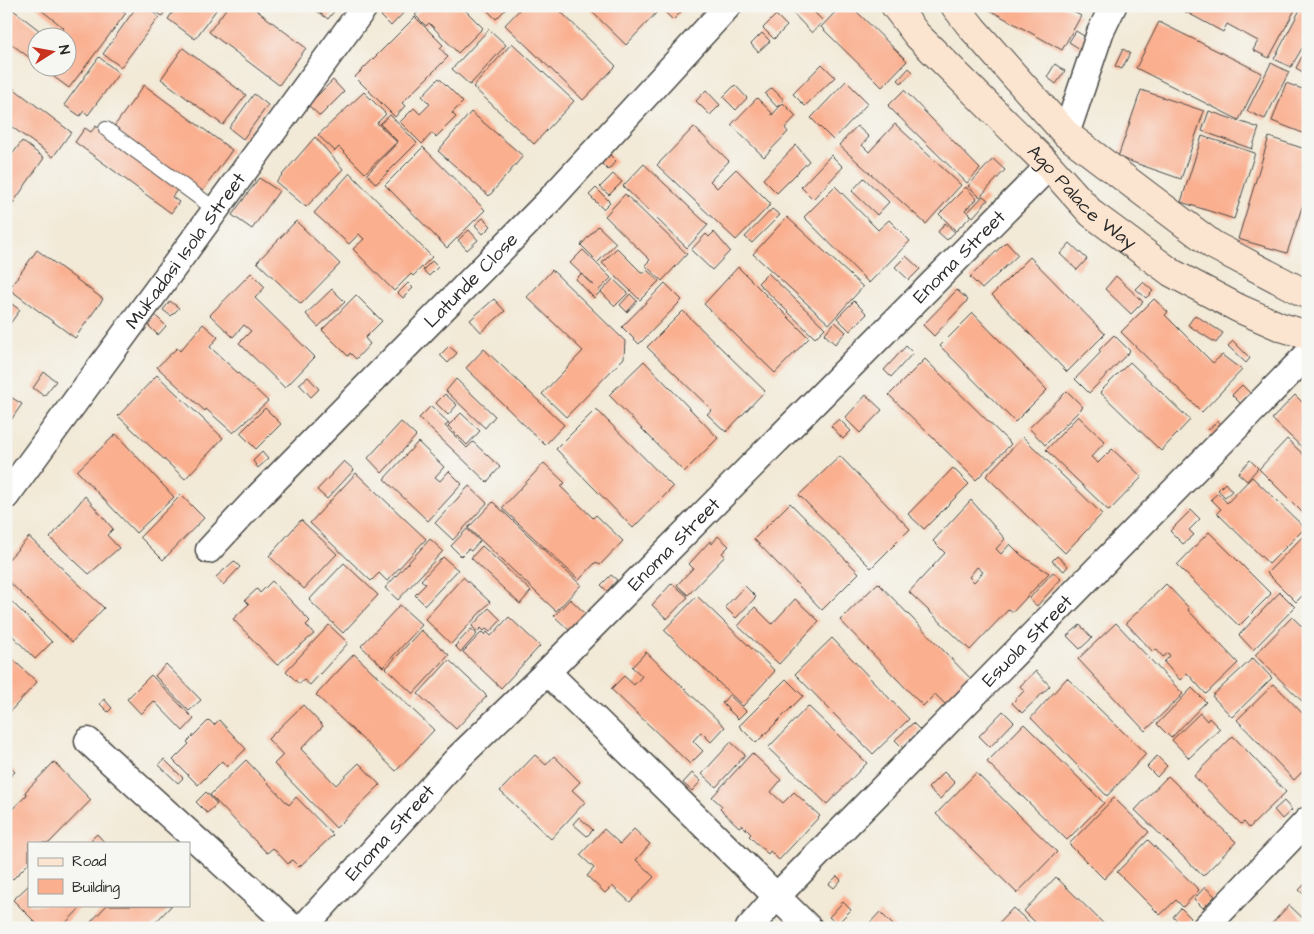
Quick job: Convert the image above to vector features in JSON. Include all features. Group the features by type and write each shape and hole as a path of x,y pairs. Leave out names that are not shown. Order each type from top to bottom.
{"main road":[{"name":"Ago Palace Way","path":"895,6 917,35 1049,166 1092,214 1172,273 1238,308 1281,327 1308,335"},
{"name":"Ago Palace Way","path":"955,6 1066,134 1213,245 1308,294"}],"street":[{"name":"Mukadasi Isola Street","path":"6,496 365,6"},
{"name":"Latunde Close","path":"209,550 258,497 546,204 728,6"},
{"path":"1066,134 1100,33 1113,6"},
{"name":"Enoma Street","path":"304,928 458,758 547,672 1049,166"},
{"name":"Esuola Street","path":"749,928 777,896 1308,354"},
{"path":"547,672 808,928"},
{"path":"88,741 293,928"},
{"path":"1205,928 1308,820"}],"lane":[{"path":"106,129 216,210"}],"building":[{"path":"36,6 116,6 126,13 78,76 78,28 64,28"},
{"path":"137,6 145,6 159,17 121,67 103,54"},
{"path":"148,6 169,6 162,16"},
{"path":"177,6 219,6 195,39 168,19"},
{"path":"228,6 251,6 306,48 279,85 209,32"},
{"path":"320,6 338,6 328,19 317,11"},
{"path":"391,6 410,6 391,26 381,16"},
{"path":"425,6 461,6 483,28 458,53 429,23 426,26 415,15"},
{"path":"483,6 503,6 506,9 496,19"},
{"path":"523,6 555,6 616,66 583,100 505,25"},
{"path":"586,6 655,6 659,10 626,45"},
{"path":"659,6 677,6 682,11 673,20"},
{"path":"790,6 808,6 823,21 812,33 788,8"},
{"path":"841,6 851,6 907,61 882,87 821,27"},
{"path":"982,6 1063,6 1081,16 1062,50"},
{"path":"1175,6 1297,6 1269,58 1253,50 1258,41 1227,24 1223,32"},
{"path":"1302,6 1308,6 1308,38 1291,67 1274,59"},
{"path":"12,9 36,28 28,28 28,56 6,40 6,17"},
{"path":"776,15 787,26 774,39 763,28"},
{"path":"415,17 443,45 440,48 448,57 402,103 405,106 395,117 355,77"},
{"path":"1159,22 1262,73 1239,120 1136,68"},
{"path":"489,29 506,45 470,85 452,69"},
{"path":"1076,31 1087,38 1080,49 1069,42"},
{"path":"762,33 770,41 758,52 751,44"},
{"path":"512,43 574,101 534,144 473,87"},
{"path":"1308,45 1308,75 1296,68"},
{"path":"183,48 246,95 223,125 161,79"},
{"path":"1123,49 1130,53 1122,69 1115,66"},
{"path":"99,57 119,73 88,115 84,111 80,116 64,105"},
{"path":"1271,63 1289,72 1265,119 1247,111"},
{"path":"822,64 835,77 805,106 793,94"},
{"path":"1055,64 1065,71 1056,84 1047,77"},
{"path":"909,68 913,72 901,83 898,80"},
{"path":"56,78 77,78 69,88"},
{"path":"439,78 463,102 452,113 456,117 436,137 432,133 422,144 400,122 414,108 420,114 430,104 422,96"},
{"path":"333,80 344,92 320,116 308,105"},
{"path":"846,81 868,103 833,140 811,118"},
{"path":"1286,83 1308,91 1308,135 1272,121"},
{"path":"144,85 232,150 201,193 113,128"},
{"path":"735,85 747,98 736,110 723,97"},
{"path":"13,88 71,132 53,157 12,127 9,130 6,128 6,97"},
{"path":"772,88 784,100 777,107 765,94"},
{"path":"706,90 720,105 710,115 696,101"},
{"path":"904,90 980,169 967,183 888,106"},
{"path":"1141,90 1204,111 1181,179 1118,157"},
{"path":"364,92 386,114 377,123 397,142 365,173 339,147 335,151 318,135"},
{"path":"254,94 268,105 243,139 229,128"},
{"path":"757,98 772,115 783,103 796,116 785,128 788,132 764,157 731,125"},
{"path":"1209,111 1259,128 1252,149 1202,131"},
{"path":"471,112 523,156 489,196 438,151"},
{"path":"390,115 417,143 376,184 367,174 398,142 380,124"},
{"path":"895,124 961,185 926,224 839,145 857,126 869,137 862,145 869,152"},
{"path":"96,126 179,187 172,197 179,202 171,213 75,142 85,128 91,132"},
{"path":"694,127 729,161 710,181 717,188 736,169 771,204 736,240 657,165"},
{"path":"1202,136 1255,153 1234,219 1181,202"},
{"path":"315,137 343,169 306,207 276,182"},
{"path":"1269,137 1308,150 1308,189 1287,253 1238,239"},
{"path":"22,141 44,158 11,206 6,202 6,163"},
{"path":"796,145 809,161 777,193 763,179"},
{"path":"423,147 485,210 447,248 385,185"},
{"path":"607,152 616,161 608,170 599,161"},
{"path":"831,155 843,167 813,199 801,187"},
{"path":"993,159 1005,170 980,197 968,186"},
{"path":"644,164 708,225 687,248 623,186"},
{"path":"350,173 432,257 394,291 353,249 364,239 359,234 349,244 314,213"},
{"path":"613,174 622,182 609,195 600,187"},
{"path":"259,178 279,191 252,229 232,215"},
{"path":"864,178 889,202 877,215 852,191"},
{"path":"835,186 878,230 889,220 910,241 869,283 804,217"},
{"path":"966,187 977,199 965,210 971,216 956,231 939,214"},
{"path":"596,188 610,202 603,209 589,195"},
{"path":"625,194 687,254 662,281 645,265 650,260 605,216"},
{"path":"983,196 988,200 973,217 968,212"},
{"path":"772,209 780,215 752,243 745,237"},
{"path":"787,217 863,287 829,324 753,254"},
{"path":"483,218 491,226 483,234 475,225"},
{"path":"296,221 340,264 301,304 257,262"},
{"path":"945,223 955,232 947,240 938,232"},
{"path":"598,226 616,243 598,262 581,245"},
{"path":"469,230 478,240 467,250 458,240"},
{"path":"714,232 730,251 712,270 691,250 706,234 709,237"},
{"path":"1006,242 1018,255 982,289 970,277"},
{"path":"1070,243 1087,259 1077,270 1060,254"},
{"path":"617,248 643,274 647,270 659,281 640,300 602,263"},
{"path":"37,250 103,299 75,338 9,289"},
{"path":"583,250 611,278 594,298 576,279 581,274 594,286 570,263"},
{"path":"906,256 920,269 909,280 895,267"},
{"path":"1030,257 1105,334 1067,372 992,295"},
{"path":"432,261 438,267 429,276 423,270"},
{"path":"738,267 809,338 775,373 704,304"},
{"path":"552,270 625,341 624,358 566,417 542,394 583,351 527,297"},
{"path":"251,273 265,287 255,298 315,357 285,388 239,343 251,331 244,325 233,337 210,315"},
{"path":"768,273 825,328 815,338 758,283"},
{"path":"1116,276 1143,302 1131,314 1105,289"},
{"path":"613,279 628,293 615,306 601,292"},
{"path":"1143,282 1153,291 1146,298 1136,289"},
{"path":"408,283 413,288 403,298 398,293"},
{"path":"665,283 682,300 639,344 622,327"},
{"path":"332,289 345,302 318,327 306,314"},
{"path":"957,290 968,300 934,336 923,325"},
{"path":"630,294 637,301 627,312 620,305"},
{"path":"356,295 382,321 365,338 370,344 356,359 350,353 348,356 322,330"},
{"path":"494,299 505,311 481,332 470,320"},
{"path":"1154,299 1168,312 1165,315 1213,363 1222,355 1242,370 1202,412 1121,332"},
{"path":"6,300 20,310 6,329"},
{"path":"170,301 179,308 171,316 163,310"},
{"path":"854,301 867,314 850,331 837,318"},
{"path":"683,311 765,391 726,432 707,414 712,410 647,347"},
{"path":"973,313 1047,390 1015,422 940,346"},
{"path":"155,315 166,326 158,335 147,324"},
{"path":"1195,315 1223,333 1216,343 1188,325"},
{"path":"835,322 846,332 835,344 824,334"},
{"path":"203,324 218,337 210,347 268,401 233,433 206,409 205,411 157,367 177,348 180,351"},
{"path":"1114,335 1130,351 1089,393 1075,379 1101,352 1099,350"},
{"path":"1233,341 1250,358 1246,363 1228,346"},
{"path":"449,346 457,353 448,363 440,355"},
{"path":"906,346 913,353 891,377 884,370"},
{"path":"484,349 564,425 545,445 466,368"},
{"path":"925,359 1011,444 976,480 889,395"},
{"path":"644,361 718,438 684,472 609,395"},
{"path":"1130,362 1190,420 1161,451 1100,392"},
{"path":"44,372 56,381 44,396 33,388"},
{"path":"157,375 223,438 185,479 118,416"},
{"path":"308,377 319,389 311,397 299,384"},
{"path":"456,379 495,416 485,428 446,391"},
{"path":"1242,385 1252,395 1242,405 1232,395"},
{"path":"1067,391 1083,407 1045,445 1029,428"},
{"path":"445,394 457,405 448,415 436,403"},
{"path":"866,395 882,410 860,433 845,418"},
{"path":"1295,395 1308,408 1308,412 1301,419 1308,426 1308,453 1272,419"},
{"path":"6,396 22,404 11,420 6,416"},
{"path":"431,406 449,423 445,426 467,448 473,442 500,467 487,482 419,418"},
{"path":"265,408 281,424 256,449 240,433"},
{"path":"596,409 673,487 633,528 556,449"},
{"path":"461,413 480,431 467,445 448,426"},
{"path":"1078,416 1105,442 1091,457 1098,463 1112,449 1142,477 1109,511 1046,450"},
{"path":"839,419 851,431 843,439 831,426"},
{"path":"1218,421 1224,427 1213,437 1207,431"},
{"path":"401,422 416,436 382,473 368,458"},
{"path":"116,434 174,497 136,533 77,471"},
{"path":"1023,437 1102,514 1065,553 986,476"},
{"path":"1287,439 1308,459 1308,518 1259,469"},
{"path":"418,442 444,467 435,477 440,481 449,471 462,484 428,521 384,479"},
{"path":"262,452 268,459 258,468 253,461"},
{"path":"840,456 910,529 871,568 799,495"},
{"path":"1250,460 1258,468 1247,481 1238,473"},
{"path":"344,461 354,470 327,499 317,490"},
{"path":"544,463 565,483 561,487 593,518 596,515 623,541 600,565 596,562 579,580 502,508"},
{"path":"953,468 969,484 924,529 908,514"},
{"path":"356,473 426,539 387,581 379,573 371,581 310,523"},
{"path":"1252,477 1305,528 1269,564 1217,513 1221,509 1211,499 1218,493 1227,503"},
{"path":"1225,483 1232,491 1225,497 1218,490"},
{"path":"469,486 487,503 453,540 435,523"},
{"path":"181,495 204,518 163,560 140,537"},
{"path":"85,496 113,529 107,535 119,548 89,574 50,538"},
{"path":"971,500 1005,539 996,549 1001,554 1010,544 1022,556 1049,573 1013,612 1009,609 970,650 909,592 945,553 933,541","holes":["977,567 983,572 974,582 969,577"]},
{"path":"493,502 581,585 556,611 468,528"},
{"path":"790,503 859,573 822,610 754,539"},
{"path":"1191,510 1200,519 1189,530 1194,535 1183,544 1170,531"},
{"path":"301,520 337,554 304,589 269,556"},
{"path":"467,529 480,541 471,551 468,549 461,556 451,546"},
{"path":"1308,531 1308,590 1296,602 1267,573"},
{"path":"1209,532 1271,594 1239,626 1177,565"},
{"path":"718,536 729,546 722,553 725,556 688,595 677,585 693,568 689,564 710,541 712,544"},
{"path":"29,537 104,608 72,642 6,579 6,562"},
{"path":"430,539 443,551 398,600 385,588"},
{"path":"482,546 531,591 520,604 471,558"},
{"path":"1057,556 1068,566 1064,571 1052,561"},
{"path":"443,557 458,570 425,605 415,595 426,584 421,580"},
{"path":"234,561 240,567 223,585 216,577"},
{"path":"344,563 378,595 343,633 309,600"},
{"path":"1053,572 1061,579 1037,606 1029,599"},
{"path":"611,575 617,580 607,591 601,585"},
{"path":"463,577 490,602 451,644 425,619"},
{"path":"272,581 310,621 306,625 314,634 277,665 233,619 249,604 245,600 257,589 260,593"},
{"path":"672,583 688,597 667,619 652,605"},
{"path":"878,583 972,680 947,706 935,694 923,706 840,620"},
{"path":"1166,584 1238,663 1206,694 1187,673 1180,680 1164,662 1170,656 1168,653 1163,657 1156,649 1153,652 1126,623"},
{"path":"745,586 756,597 736,618 725,607"},
{"path":"1280,592 1295,607 1253,650 1239,635"},
{"path":"6,596 52,642 35,659 6,629"},
{"path":"697,596 775,671 743,706 664,630"},
{"path":"570,599 586,614 570,631 554,616"},
{"path":"795,599 819,621 779,664 738,626 755,607 772,624"},
{"path":"400,605 422,625 383,667 361,646"},
{"path":"489,608 501,620 490,632 486,629 484,631 481,628 477,632 472,626"},
{"path":"509,617 540,646 501,688 463,652 482,632 485,635 487,632 491,636"},
{"path":"1292,617 1308,632 1308,707 1255,655"},
{"path":"1116,623 1183,694 1145,731 1078,659"},
{"path":"329,625 348,643 310,685 304,680 299,684 286,671"},
{"path":"1080,625 1092,638 1080,649 1067,636"},
{"path":"471,629 477,634 461,652 455,646"},
{"path":"421,630 449,655 413,694 386,668"},
{"path":"832,638 909,719 873,754 795,674"},
{"path":"646,652 725,727 711,742 701,732 693,741 703,751 690,764 611,689 624,676 634,685 642,676 632,667"},
{"path":"6,653 37,682 6,716"},
{"path":"354,654 434,730 396,771 316,695"},
{"path":"1253,658 1272,678 1232,717 1212,696"},
{"path":"449,660 487,696 456,729 418,694"},
{"path":"166,664 201,700 189,711 155,676"},
{"path":"1036,671 1050,686 1022,713 1012,703 1024,691 1020,686"},
{"path":"151,675 194,719 183,731 154,701 141,714 127,699"},
{"path":"1067,678 1146,754 1107,796 1031,718"},
{"path":"786,679 803,696 756,743 739,726"},
{"path":"1274,684 1308,719 1308,766 1294,780 1237,720"},
{"path":"1192,688 1206,702 1171,738 1157,724"},
{"path":"729,695 746,711 738,719 722,703"},
{"path":"104,699 112,708 108,712 100,704"},
{"path":"303,705 323,726 301,749 336,785 359,763 380,785 336,828 274,764 283,755 268,739"},
{"path":"808,706 867,763 827,804 768,748"},
{"path":"1003,711 1014,722 990,747 979,736"},
{"path":"1200,713 1207,721 1209,718 1220,729 1189,758 1172,740"},
{"path":"209,720 214,725 219,720 246,749 227,767 222,761 198,785 173,760 189,744 187,742"},
{"path":"913,723 920,730 903,748 895,740"},
{"path":"1024,724 1104,803 1067,840 987,762"},
{"path":"1233,736 1286,792 1249,828 1244,822 1241,824 1194,776"},
{"path":"731,742 745,755 716,787 702,774"},
{"path":"752,753 781,780 771,792 783,803 794,792 820,816 779,860 770,851 768,854 749,836 751,834 742,825 739,827 720,809 722,806 712,797"},
{"path":"535,755 546,765 554,756 580,782 572,790 585,802 551,839 500,791"},
{"path":"1157,756 1167,766 1157,777 1147,767"},
{"path":"164,759 183,778 178,783 159,765"},
{"path":"246,760 289,805 296,797 333,835 299,867 292,860 288,864 273,848 267,853 210,795"},
{"path":"6,762 15,772 6,780"},
{"path":"54,762 91,800 50,842 28,842 28,864 13,879 6,871 6,815 27,795 25,792"},
{"path":"944,772 955,783 940,799 928,788"},
{"path":"692,773 701,781 692,791 683,783"},
{"path":"976,773 1057,852 1017,893 936,814"},
{"path":"1168,776 1236,842 1203,876 1135,810"},
{"path":"206,792 217,804 207,813 196,802"},
{"path":"1114,798 1149,832 1104,879 1069,844"},
{"path":"1284,801 1292,810 1282,819 1274,810"},
{"path":"579,817 593,830 587,836 573,824"},
{"path":"604,829 620,844 634,829 650,844 636,860 654,877 630,902 612,886 605,893 587,876 594,868 580,855"},
{"path":"97,834 104,842 89,842"},
{"path":"1148,840 1199,890 1183,907 1176,900 1160,915 1117,872"},
{"path":"837,876 841,880 834,888 829,884"},
{"path":"1056,877 1108,928 1041,928 1024,911"},
{"path":"1308,881 1308,898 1299,890"},
{"path":"28,886 28,906 82,906 61,928 41,928 13,900"},
{"path":"1205,887 1215,896 1203,908 1194,899"},
{"path":"843,902 851,910 837,924 829,917"},
{"path":"1289,905 1308,923 1308,928 1268,928"},
{"path":"106,906 171,906 150,928 91,928 88,925"},
{"path":"1013,908 1031,924 1027,928 994,928"},
{"path":"1181,908 1191,918 1183,926 1173,917"},
{"path":"880,912 896,928 865,928"}]}
